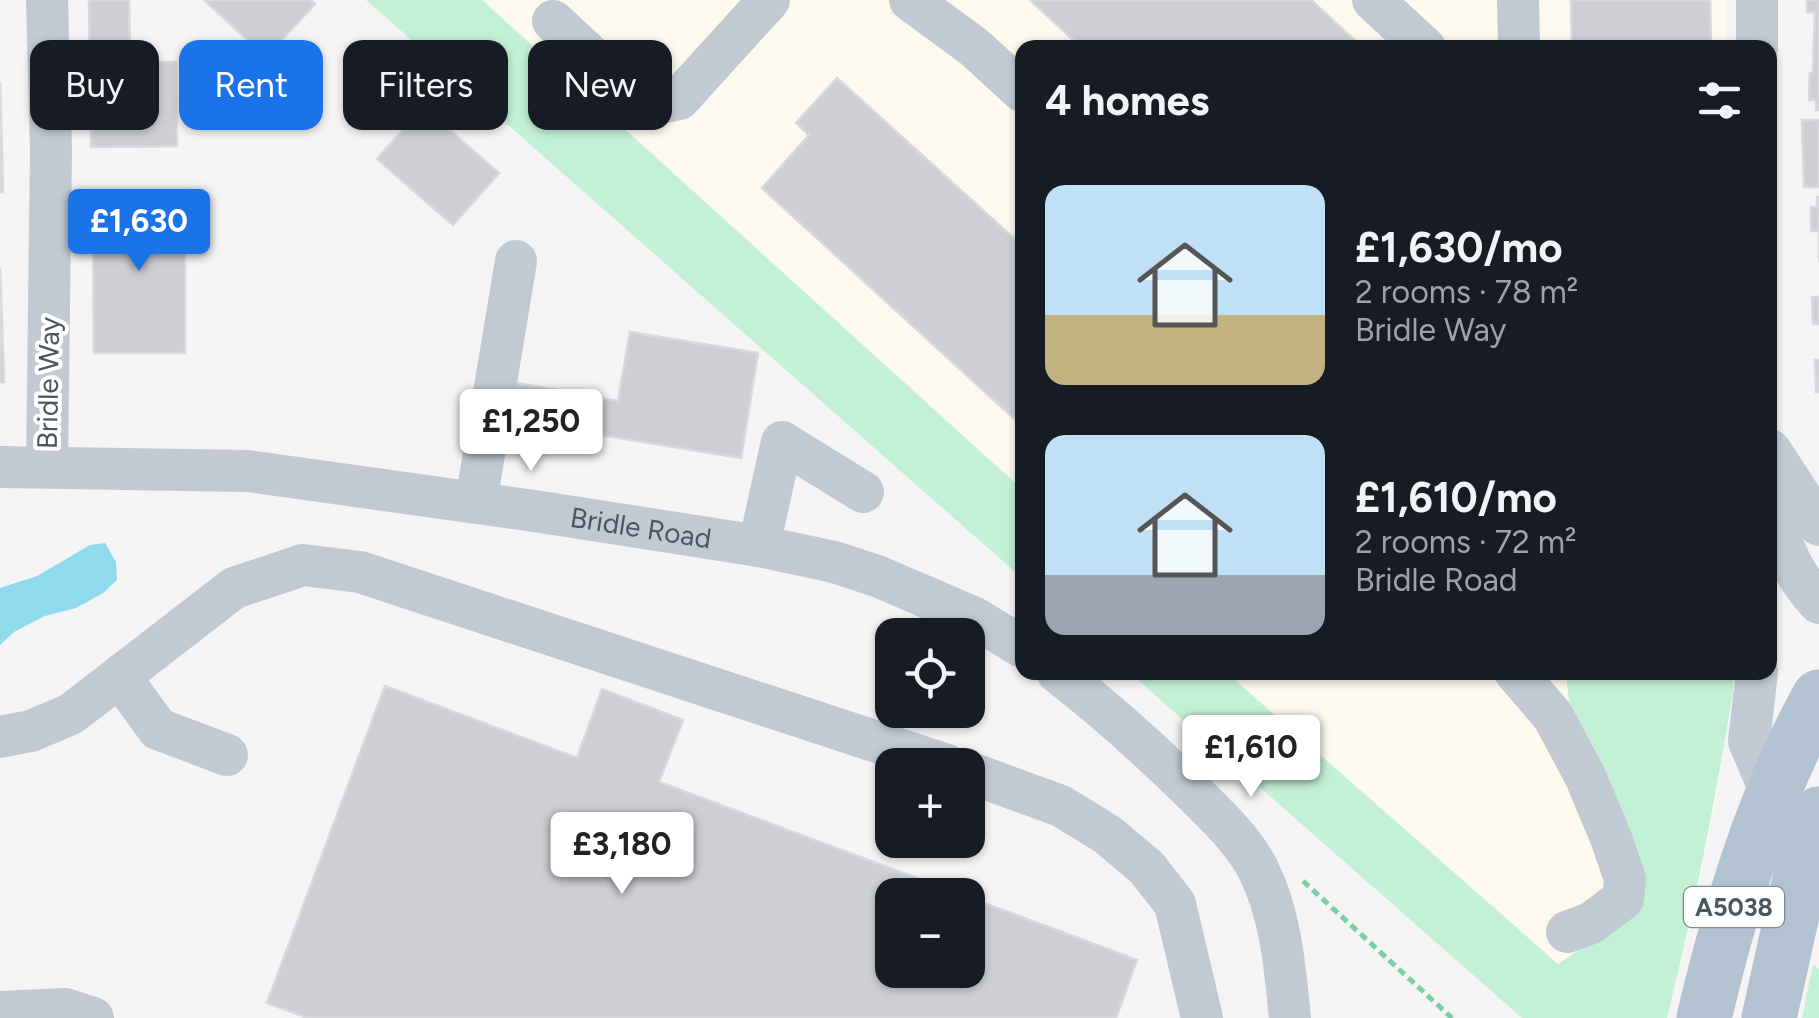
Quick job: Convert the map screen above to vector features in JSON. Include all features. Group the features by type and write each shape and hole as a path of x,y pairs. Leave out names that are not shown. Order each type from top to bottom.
{"main road":[{"name":"A5038","path":"1769,1018 1806,852 1787,760 1819,696"},
{"name":"A5038","path":"1704,1018 1747,866 1796,806"}],"street":[{"name":"Bridle Way","path":"47,0 51,151 47,466"},
{"path":"554,21 621,84 652,106 679,100 768,0"},
{"path":"910,0 974,47 1015,85"},
{"path":"1373,0 1416,40"},
{"path":"1518,0 1519,40"},
{"path":"1756,0 1757,40"},
{"path":"476,502 516,261"},
{"path":"759,546 782,442 863,492"},
{"name":"Bridle Road","path":"0,466 248,470 759,546 877,576 975,618 1015,642"},
{"path":"1788,485 1819,524"},
{"path":"1788,485 1790,566 1819,603"},
{"path":"0,737 31,731 71,714 234,588 304,565 360,572 894,748"},
{"path":"120,676 158,729 227,755"},
{"path":"1066,680 1163,762 1245,848 1258,869 1276,920 1290,1018"},
{"path":"1523,680 1554,716 1585,776 1625,880 1624,900 1591,923 1567,932"},
{"path":"1756,680 1749,741 1796,806"},
{"path":"985,778 1061,806 1108,836 1147,868 1175,904 1202,1018"},
{"path":"0,1012 65,1009 93,1018"}],"path":[{"path":"1302,880 1452,1018"}],"shaded area":[{"path":"482,0 1726,0 1727,40 1015,40 1015,483 626,130 672,130 672,40 528,42"},
{"path":"1235,680 1733,680 1714,811 1667,1018 1618,1018"}],"green space":[{"path":"366,0 482,0 528,42 528,130 626,130 1015,483 1015,572 508,125 508,40 411,40"},
{"path":"1138,680 1235,680 1558,964 1606,932 1601,761 1569,701 1567,680 1733,680 1711,815 1667,1018 1522,1018"},
{"path":"1813,964 1819,970 1819,1018 1802,1018"}],"water":[{"path":"105,543 116,562 117,580 76,608 45,616 14,632 0,645 0,588 37,576 90,545"}],"building":[{"path":"89,0 129,0 130,40 90,40"},
{"path":"204,0 310,0 315,4 282,40 248,40"},
{"path":"1030,0 1311,0 1354,40 1073,40"},
{"path":"1571,0 1710,0 1711,40 1572,40"},
{"path":"1807,0 1819,0 1819,110 1816,100 1809,100 1815,12 1807,12"},
{"path":"159,62 176,62 177,146 91,147 91,130 159,130"},
{"path":"837,78 1015,239 1015,420 762,188 809,135 796,123"},
{"path":"0,82 3,192 0,192"},
{"path":"1802,120 1819,120 1819,187 1804,187"},
{"path":"403,130 449,130 499,173 453,225 377,159"},
{"path":"93,196 185,196 185,353 94,353"},
{"path":"1817,197 1819,231 1811,231 1811,207 1817,207"},
{"path":"0,267 4,382 0,382"},
{"path":"1812,297 1819,297 1819,324 1813,324"},
{"path":"630,332 758,353 741,458 504,419 510,382 618,401"},
{"path":"1815,360 1819,360 1819,392 1816,392"},
{"path":"385,686 577,758 602,689 683,720 659,782 916,878 875,878 875,988 985,988 985,903 1137,960 1116,1018 308,1018 267,1003"}]}
